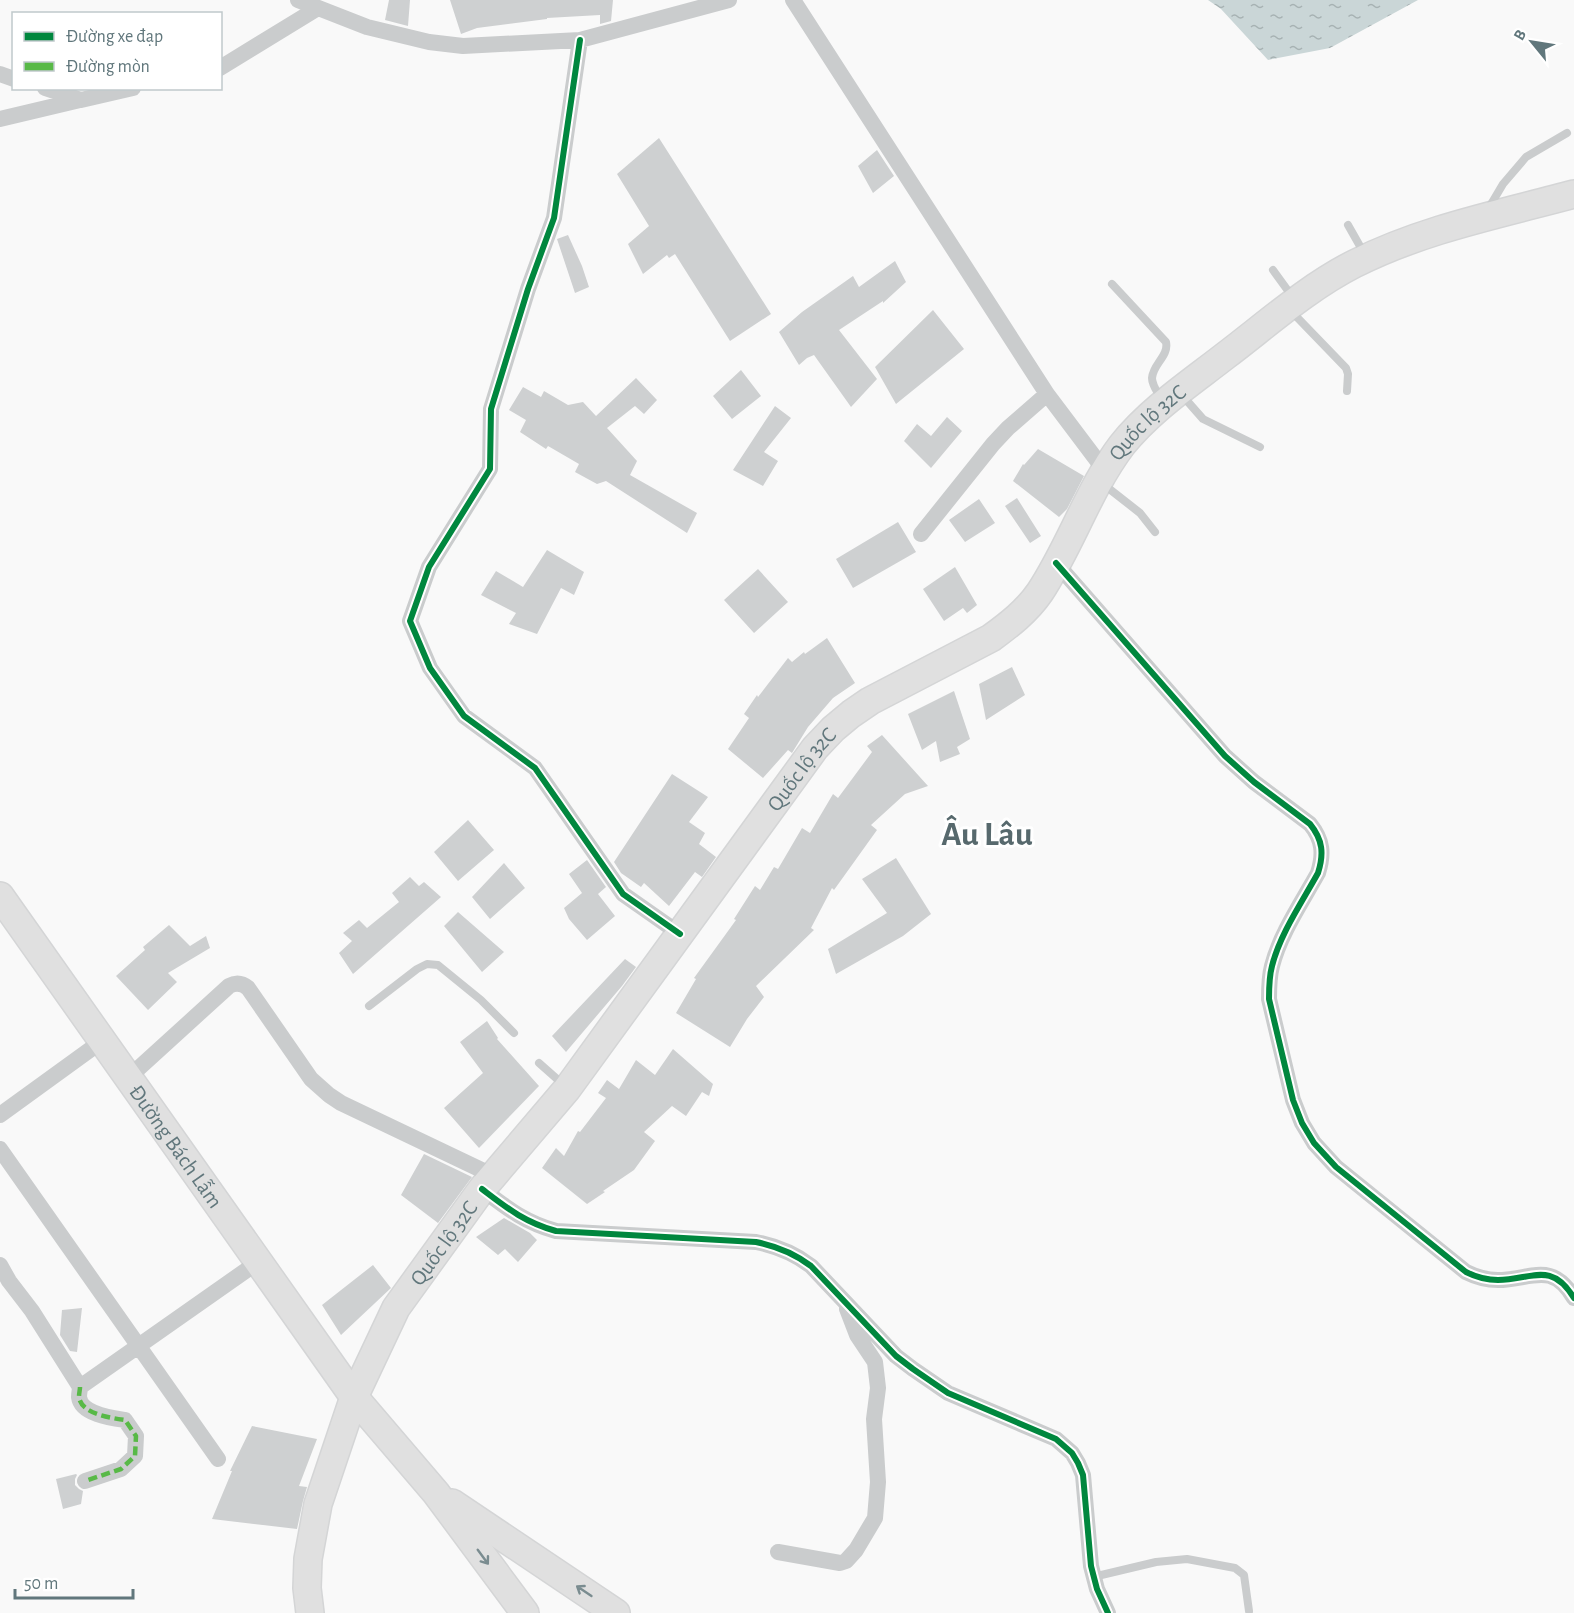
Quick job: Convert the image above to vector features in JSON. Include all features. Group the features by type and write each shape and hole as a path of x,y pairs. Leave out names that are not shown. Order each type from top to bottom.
{"main road":[{"name":"Quốc lộ 32C","path":"310,1613 307,1588 308,1559 318,1504 354,1396 396,1308 487,1182 567,1089 815,748 833,729 870,701 991,638 1007,627 1040,592 1102,476 1122,445 1146,418 1312,290 1352,265 1392,246 1437,231 1574,194"},
{"name":"Đường Bách Lẫm","path":"0,896 354,1396 436,1493"},
{"path":"436,1493 525,1613"},
{"path":"436,1493 616,1613"}],"street":[{"path":"298,0 319,4 367,27 429,42 463,45 580,40 729,0"},
{"path":"793,0 1102,476"},
{"path":"222,67 319,4"},
{"path":"580,40 554,218 528,289 490,409 490,469 429,567 410,621 430,668 464,716 535,768 623,894 680,934"},
{"path":"51,90 81,100"},
{"path":"0,119 125,90"},
{"path":"921,534 993,444 1047,394"},
{"path":"1056,563 1225,756 1316,831 1322,851 1322,862 1276,952 1269,984 1269,999 1293,1100 1302,1123 1314,1143 1336,1167 1466,1272 1478,1277 1501,1280 1535,1274 1550,1276 1564,1285 1574,1298"},
{"path":"129,1077 230,986 241,984 248,988 311,1079 329,1095 487,1182 518,1216 556,1231 756,1242 787,1251 811,1266 896,1356 929,1381 948,1393 1056,1439 1072,1453 1083,1475 1093,1577 1108,1613"},
{"path":"0,1115 102,1041"},
{"path":"0,1149 218,1459"},
{"path":"80,1387 258,1262"},
{"path":"0,1265 80,1387 79,1399 84,1407 102,1417 125,1420 136,1436 135,1456 121,1469 85,1481"},
{"path":"778,1552 840,1563 846,1561 856,1550 875,1518 878,1482 874,1419 878,1388 875,1362 857,1335 843,1300"}],"lane":[{"path":"1482,219 1503,184 1526,157 1567,133"},
{"path":"1348,225 1367,258"},
{"path":"1273,270 1292,305 1346,368 1347,392"},
{"path":"1112,284 1166,342 1166,351 1152,377 1154,385 1203,420 1260,447"},
{"path":"1102,476 1140,513 1155,532"},
{"path":"369,1006 417,969 427,964 438,965 480,1000 514,1033"},
{"path":"539,1064 567,1089"},
{"path":"1093,1577 1156,1562 1186,1559 1236,1568 1244,1575 1249,1611"}],"water":[{"path":"1208,0 1418,0 1330,48 1268,60 1221,9"}],"building":[{"path":"389,0 410,0 408,26 385,20"},
{"path":"450,0 613,0 611,21 600,24 600,15 547,18 477,28 461,34"},
{"path":"659,138 771,314 730,341 675,254 669,258 667,255 643,274 628,244 649,226 617,174"},
{"path":"877,150 894,176 873,193 858,166"},
{"path":"568,235 589,287 575,293 557,239"},
{"path":"895,261 906,282 883,303 883,301 839,330 877,379 851,407 814,355 799,365 779,332 802,312 853,276 859,287"},
{"path":"933,310 964,349 896,404 875,367"},
{"path":"741,370 761,396 732,419 713,396"},
{"path":"636,378 657,400 644,414 635,406 607,428 637,461 630,475 697,513 687,533 606,481 597,484 575,472 579,464 548,446 546,449 520,432 526,420 509,410 523,387 541,397 544,391 568,405 583,402 596,416"},
{"path":"775,406 791,418 764,452 778,461 763,486 733,470"},
{"path":"947,417 962,431 931,468 904,441 917,424 931,436"},
{"path":"1038,449 1084,476 1067,509 1059,517 1013,481 1023,464"},
{"path":"1017,498 1041,536 1030,543 1005,506"},
{"path":"979,499 995,523 965,542 949,520"},
{"path":"898,522 916,552 853,588 836,559"},
{"path":"547,550 584,572 574,595 561,588 537,634 509,624 516,613 481,595 496,571 523,587"},
{"path":"955,567 977,605 967,613 963,608 944,621 923,589"},
{"path":"758,569 788,602 754,633 724,600"},
{"path":"827,638 855,683 833,698 808,727 792,753 788,750 763,778 728,749 749,718 744,714 788,658 792,662"},
{"path":"1012,667 1025,695 986,720 979,684"},
{"path":"954,691 970,739 957,747 960,754 940,762 936,741 922,750 908,714"},
{"path":"882,735 928,786 905,794 871,825 877,830 834,890 832,888 811,928 814,930 756,986 764,997 730,1047 676,1013 696,979 694,978 736,920 734,919 755,886 760,890 774,867 778,869 802,828 810,833 833,794 838,798 872,752 867,746"},
{"path":"672,774 708,797 689,822 705,833 699,844 716,857 702,877 695,872 669,906 644,883 641,887 621,873 614,862"},
{"path":"468,820 494,850 458,881 434,852"},
{"path":"896,858 931,914 903,936 836,974 828,949 887,913 862,879"},
{"path":"587,860 606,887 598,894 615,916 587,940 569,919 564,908 582,893 569,874"},
{"path":"504,863 525,888 490,919 472,897"},
{"path":"410,877 419,886 424,882 441,897 353,974 339,953 352,941 343,933 359,920 367,928 399,902 392,893"},
{"path":"458,912 504,952 482,972 444,926"},
{"path":"169,925 190,946 206,936 210,948 168,973 177,982 148,1010 116,976 145,950 143,947"},
{"path":"625,959 636,967 566,1052 552,1036"},
{"path":"487,1021 497,1039 539,1086 479,1148 444,1108 483,1073 460,1042"},
{"path":"673,1049 713,1084 709,1096 702,1092 686,1116 672,1106 644,1132 655,1141 634,1170 587,1204 542,1168 556,1148 564,1156 578,1131 580,1132 606,1098 598,1093 607,1080 619,1089 636,1060 655,1075"},
{"path":"424,1154 472,1177 438,1223 401,1195"},
{"path":"504,1218 530,1233 537,1240 518,1262 505,1249 498,1255 476,1237"},
{"path":"373,1265 391,1288 341,1335 322,1305"},
{"path":"82,1308 77,1352 70,1351 60,1335 62,1310"},
{"path":"252,1426 317,1439 299,1486 307,1487 297,1529 212,1519 232,1471 230,1471"},
{"path":"76,1474 75,1485 83,1491 81,1504 63,1509 56,1479"}],"marked path":[{"path":"80,1387 79,1397 85,1407 98,1414 125,1420 136,1436 135,1456 121,1469 85,1481"}],"cycle path":[{"path":"580,40 554,218 528,289 491,409 490,469 429,567 410,621 430,668 464,716 535,768 623,894 680,934"},
{"path":"1056,563 1225,756 1254,782 1310,824 1318,836 1322,853 1318,873 1280,942 1271,970 1269,991 1293,1100 1302,1123 1314,1143 1336,1167 1466,1272 1494,1280 1549,1276 1565,1286 1574,1298"},
{"path":"482,1189 525,1219 556,1231 756,1242 785,1251 805,1261 896,1356 913,1369 948,1393 1056,1439 1072,1453 1083,1475 1091,1566 1097,1589 1108,1613"}],"district":[{"name":"Âu Lâu","path":"987,833"}]}
